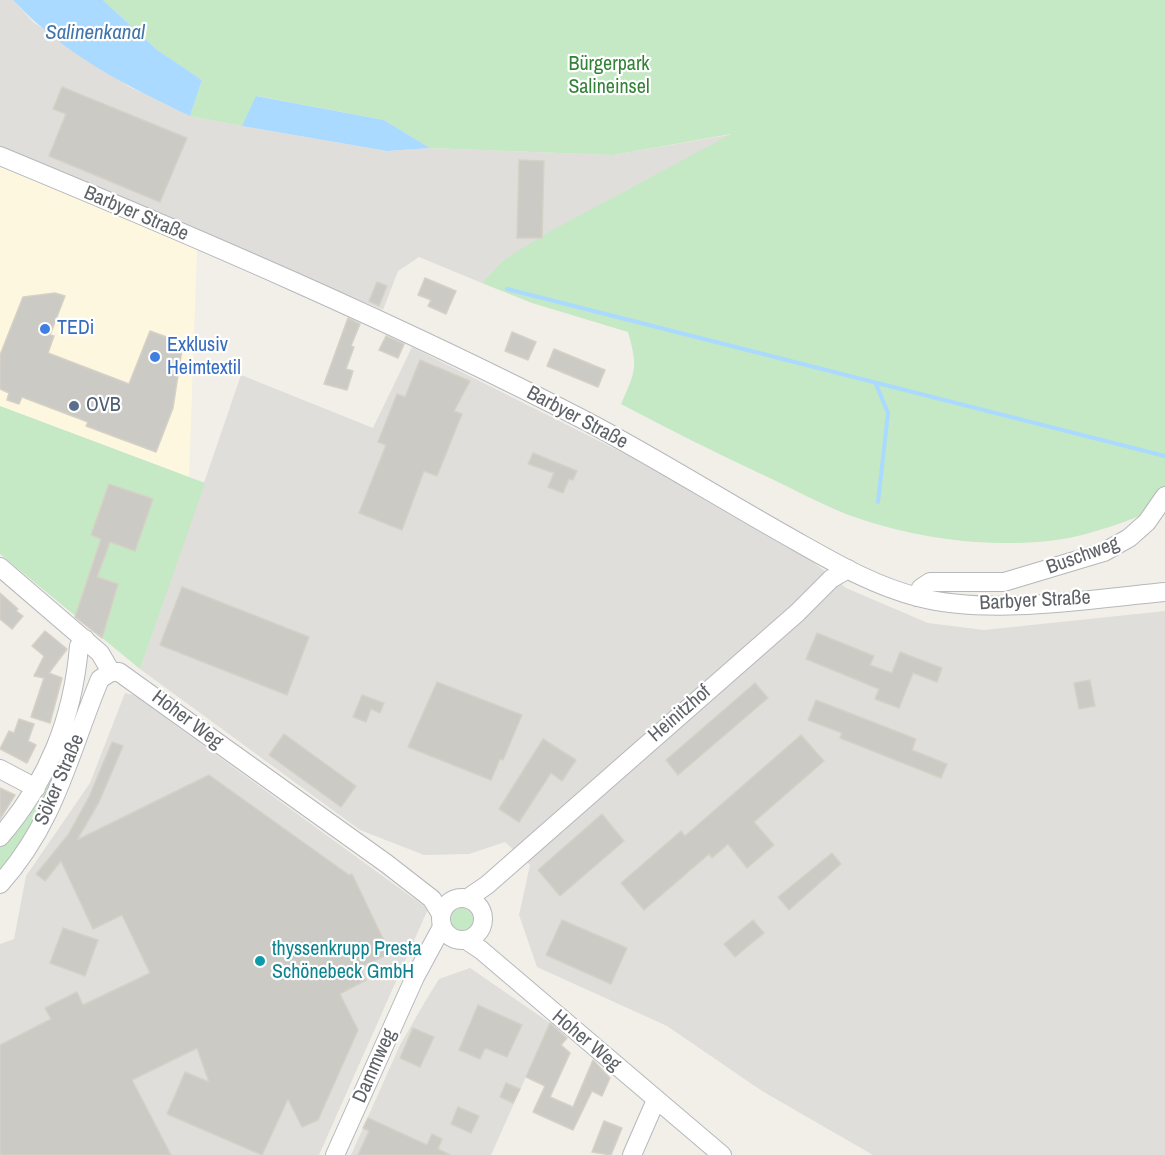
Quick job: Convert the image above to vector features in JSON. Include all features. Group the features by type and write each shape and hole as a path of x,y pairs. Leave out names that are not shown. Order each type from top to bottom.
{"street":[{"name":"Barbyer Straße","path":"0,156 188,236 497,375 591,424 848,569 893,590 938,602 987,605 1165,592"},
{"name":"Buschweg","path":"917,597 921,588 930,582 1004,582 1104,552 1129,538 1147,522 1165,496"},
{"path":"0,567 100,652 111,672"},
{"name":"Heinitzhof","path":"461,898 487,885 797,613 831,579 848,569"},
{"path":"0,837 36,788 51,761 68,717 76,680 79,646 84,639"},
{"name":"Hoher Weg","path":"111,672 128,675 387,864 432,900 442,920"},
{"name":"Söker Straße","path":"0,884 31,845 50,813 100,679 111,672"},
{"path":"0,769 36,788"},
{"name":"Heinitzhof","path":"483,920 491,894 513,860"},
{"name":"Hoher Weg","path":"387,864 412,872 441,893 461,898"},
{"path":"461,898 477,903 483,920 478,933 462,940 452,938 442,920 444,907 461,898"},
{"name":"Dammweg","path":"335,1155 442,920"},
{"name":"Hoher Weg","path":"483,920 489,942 517,982"},
{"name":"Hoher Weg","path":"462,940 517,982 722,1155"},
{"name":"Dammweg","path":"415,977 443,950 462,940"},
{"path":"632,1155 656,1100"}],"shaded area":[{"path":"0,0 13,0 33,22 128,86 190,116 242,126 387,151 430,148 613,155 734,134 627,190 502,261 482,283 419,257 398,271 383,310 0,148"},
{"path":"0,164 197,249 189,477 0,406"},
{"path":"412,347 627,455 808,558 846,588 928,623 984,630 1165,611 1165,1155 873,1155 762,1091 667,1026 537,967 519,915 530,865 505,842 469,854 424,855 360,830 140,669 241,375 373,428"},
{"path":"125,693 134,695 428,909 319,1155 0,1155 0,944 14,939 26,876 90,783"},
{"path":"470,968 550,1023 491,1155 351,1155 400,1045 439,979"}],"green space":[{"name":"Bürgerpark Salineinsel","path":"103,0 1165,0 1165,507 1084,534 1056,540 1004,543 923,535 846,514 621,404 634,369 628,332 532,303 482,283 502,261 547,233 731,134 613,155 430,148 384,120 257,96 242,126 190,116 202,80 156,49"},
{"path":"0,406 205,483 140,669 0,554"},
{"path":"61,753 53,786 39,816 0,872 0,845"},
{"path":"462,908 470,911 473,919 470,927 462,930 454,927 451,919 454,911"}],"water":[{"name":"Salinenkanal","path":"13,0 103,0 156,49 202,80 190,116 96,67 53,37"},
{"path":"256,96 384,120 430,148 387,151 242,126"}],"building":[{"path":"62,87 187,138 160,202 49,156 66,114 53,109"},
{"path":"519,160 544,161 542,238 517,238"},
{"path":"425,278 456,291 446,314 428,306 431,300 418,295"},
{"path":"377,282 387,286 379,306 369,301"},
{"path":"55,293 65,296 50,335 54,336 48,353 129,384 150,331 183,343 173,408 156,452 86,426 88,422 22,397 19,404 7,400 9,393 0,389 0,355 23,297"},
{"path":"348,318 360,324 351,346 354,347 346,369 353,371 347,390 324,384"},
{"path":"512,332 536,342 528,360 505,351"},
{"path":"386,336 404,344 398,358 379,350"},
{"path":"554,349 605,370 598,387 547,366"},
{"path":"420,360 470,381 454,411 462,414 437,476 424,471 402,530 359,513 386,445 378,442 397,394 405,397"},
{"path":"533,453 577,471 573,480 569,479 563,493 548,487 554,473 528,464"},
{"path":"109,484 153,499 135,551 110,542 97,577 118,584 102,638 75,617 101,539 91,535"},
{"path":"182,587 309,637 287,695 160,645"},
{"path":"0,593 23,616 12,629 0,619"},
{"path":"45,631 67,649 49,673 62,678 50,723 31,717 44,678 34,676 44,656 32,646"},
{"path":"817,633 874,656 870,665 892,673 900,652 942,668 937,682 913,673 899,708 875,699 879,689 806,659"},
{"path":"1090,680 1095,706 1079,709 1074,683"},
{"path":"437,682 522,715 503,760 500,759 491,780 408,747"},
{"path":"755,683 768,698 678,775 666,760"},
{"path":"362,695 384,703 380,713 371,709 366,722 353,717"},
{"path":"816,700 916,739 912,750 947,764 941,778 840,738 842,733 808,720"},
{"path":"19,719 34,724 28,741 36,745 27,763 0,749 9,731 14,733"},
{"path":"284,734 356,786 341,807 269,755"},
{"path":"801,735 824,761 754,822 774,845 747,868 728,844 712,858 709,854 644,910 621,883 681,831 685,836"},
{"path":"543,739 576,760 562,781 551,773 519,822 499,809"},
{"name":"thyssenkrupp Presta Schönebeck GmbH","path":"112,742 123,746 99,802 77,840 209,775 349,875 352,874 390,953 360,968 366,980 340,994 358,1030 318,1120 302,1127 288,1099 262,1155 167,1114 185,1072 209,1082 197,1048 132,1080 171,1155 0,1155 0,1045 51,1019 45,1008 77,992 83,1005 150,973 122,915 93,929 61,861 45,881 36,874 68,835 89,797"},
{"path":"0,788 15,795 0,819"},
{"path":"602,814 624,841 560,896 538,870"},
{"path":"832,853 841,864 789,910 778,897"},
{"path":"562,920 627,948 611,984 546,955"},
{"path":"753,920 764,933 735,957 724,944"},
{"path":"63,928 98,940 85,976 50,963"},
{"path":"478,1005 522,1025 507,1057 485,1048 480,1059 459,1050"},
{"path":"550,1023 567,1038 561,1045 570,1053 550,1097 573,1107 593,1060 610,1078 602,1096 592,1091 573,1130 533,1112 545,1086 526,1077"},
{"path":"413,1028 434,1037 420,1067 400,1058"},
{"path":"506,1083 520,1089 513,1103 500,1097"},
{"path":"458,1107 479,1116 471,1133 451,1124"},
{"path":"368,1118 427,1145 432,1134 442,1139 438,1149 450,1155 358,1155 369,1131 363,1128"},
{"path":"604,1121 622,1128 611,1155 592,1152"}],"waterway":[{"path":"507,289 1165,456"},
{"path":"876,384 888,413 878,502"}],"place":[{"name":"TEDi","path":"45,329"},
{"name":"Exklusiv Heimtextil","path":"155,357"},
{"name":"OVB","path":"74,406"},
{"name":"thyssenkrupp Presta Schönebeck GmbH","path":"260,961"}]}
